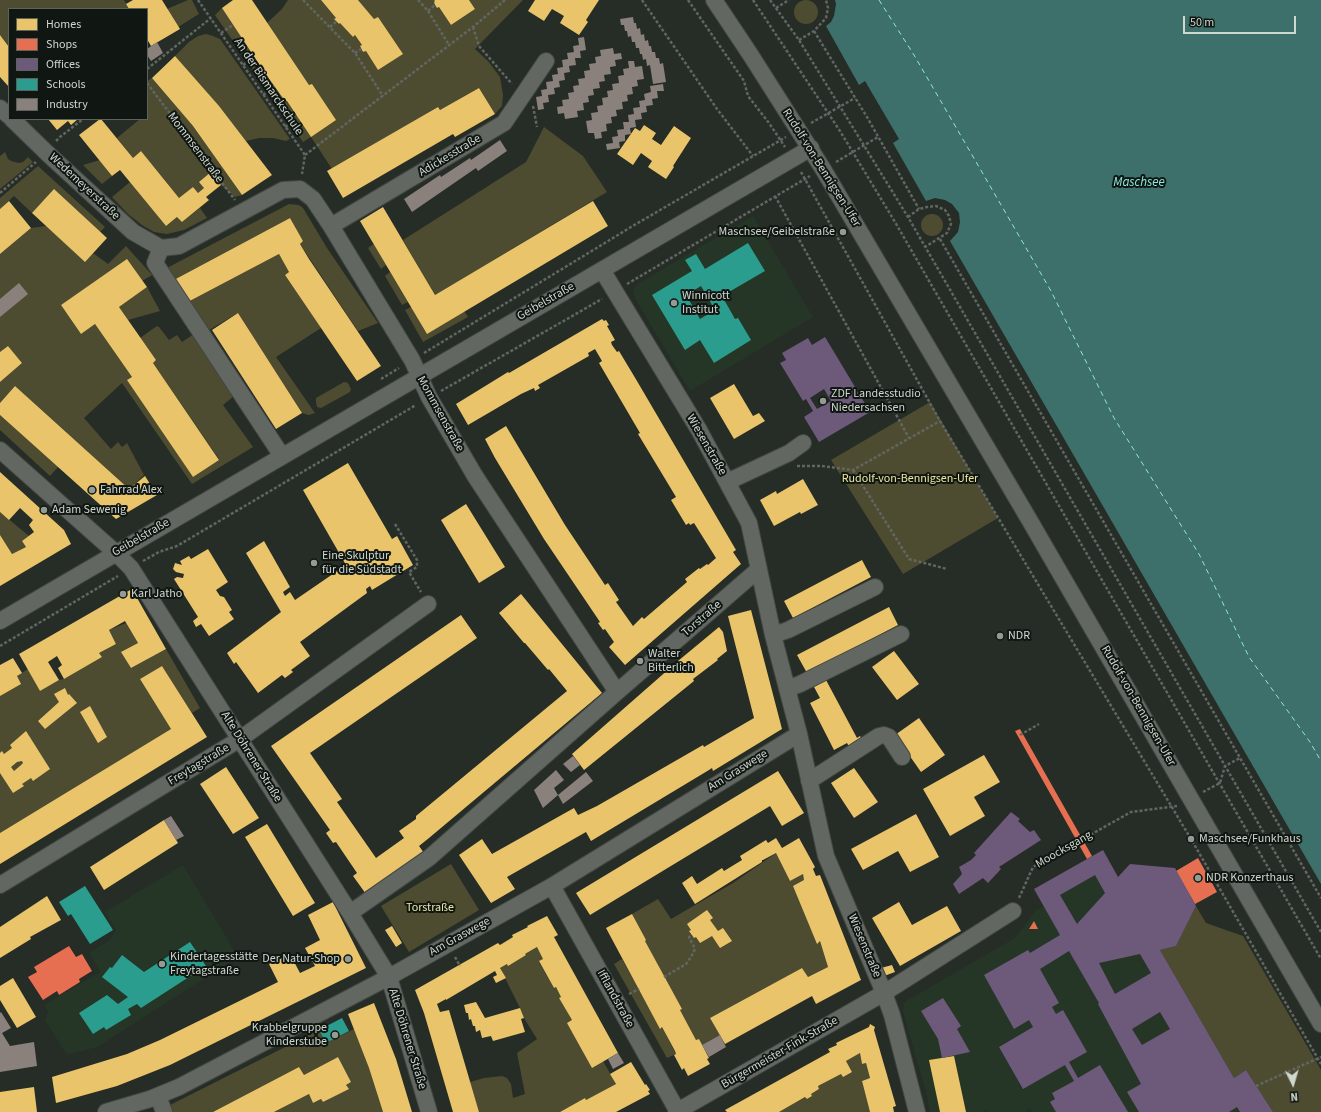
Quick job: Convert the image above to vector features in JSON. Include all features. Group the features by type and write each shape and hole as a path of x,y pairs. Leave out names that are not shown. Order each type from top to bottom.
{"street":[{"name":"Rudolf-von-Bennigsen-Ufer","path":"714,0 811,148 1026,514 1321,1024"},
{"name":"Adickesstraße","path":"331,226 504,123 546,61"},
{"path":"0,108 8,115"},
{"name":"Wedemeyerstraße","path":"13,120 133,232 161,248"},
{"name":"Geibelstraße","path":"0,621 811,148"},
{"name":"Mommsenstraße","path":"300,189 313,199 331,226 412,360 429,397 475,476 617,692"},
{"path":"282,456 154,263 161,248 179,246 283,190 300,189"},
{"name":"Wiesenstraße","path":"602,270 698,430 749,522 773,635 799,734 826,856 892,1014 918,1112"},
{"path":"727,482 789,453 803,444"},
{"name":"Alte Döhrener Straße","path":"0,450 131,568 389,977 429,1112"},
{"name":"Torstraße","path":"350,913 429,858 759,569"},
{"path":"773,635 788,630 875,587"},
{"name":"Freytagstraße","path":"0,885 240,739 428,604"},
{"path":"787,689 901,634"},
{"name":"Am Graswege","path":"106,1112 158,1096 179,1087 389,977 552,886 799,734"},
{"path":"810,781 879,736 884,735 889,737 902,757"},
{"name":"Ifflandstraße","path":"552,886 677,1112"},
{"path":"884,993 1013,910"},
{"name":"Bürgermeister-Fink-Straße","path":"677,1112 884,993"},
{"path":"158,1096 164,1112"}],"path":[{"name":"An der Bismarckschule","path":"198,0 305,156"},
{"path":"303,0 355,53 383,96"},
{"path":"418,0 428,11 449,45"},
{"path":"300,189 305,156 473,27 505,0"},
{"path":"642,0 717,109 753,156"},
{"path":"688,0 744,81 748,96 769,123 805,178 940,421 1191,839 1320,1058 1321,1064"},
{"path":"753,0 828,113 895,222 1321,959"},
{"path":"770,0 773,2 799,40 908,217 1321,932"},
{"path":"776,8 789,0"},
{"path":"799,40 814,31 826,18 828,8 826,0"},
{"path":"428,11 435,5"},
{"path":"148,68 211,18"},
{"path":"330,27 336,22"},
{"path":"221,33 233,25"},
{"path":"473,27 479,46 506,76"},
{"path":"814,31 878,137 919,210"},
{"path":"355,53 362,49"},
{"path":"243,65 255,57"},
{"name":"Mommsenstraße","path":"148,84 243,212"},
{"path":"263,95 275,86"},
{"path":"828,113 855,98"},
{"path":"534,106 537,127"},
{"path":"285,127 298,118"},
{"path":"0,193 47,153 60,137 82,120"},
{"path":"852,152 878,137"},
{"path":"775,196 909,438"},
{"path":"908,217 927,206 936,206 945,210 949,216 951,224 947,233 925,248"},
{"path":"940,239 1321,898"},
{"path":"796,466 822,466 853,470 940,421"},
{"path":"853,470 909,559 947,569"},
{"path":"395,524 417,560 417,567 409,572 428,604"},
{"path":"1020,735 1039,724"},
{"path":"1220,783 1226,766 1240,758"},
{"name":"Moocksgang","path":"1013,910 1033,867 1131,812 1176,806 1191,798"},
{"path":"664,977 686,964 691,957 695,949 689,937 692,935"},
{"path":"1256,1086 1320,1058"}],"shaded area":[{"name":"Winnicott Institut","path":"753,216 813,317 690,391 635,298 633,291 634,288 639,283"},
{"path":"1103,850 1118,877 1176,871 1198,858 1217,892 1195,905 1206,923 1243,936 1321,1070 1321,1112 1032,1112 1030,1108 1025,1112 988,1112 986,1110 983,1112 930,1112 926,1092 903,1011 904,1004 908,1000 1015,938 1035,911 1043,906 1034,889"},
{"name":"Kindertagesstätte Freytagstraße","path":"183,865 238,957 97,1047 67,1055 45,1020 48,1012 44,1005 100,972 89,953 110,940 116,930 105,912"}],"green space":[{"path":"0,0 124,0 128,8 8,8 8,46 0,35"},
{"path":"188,0 192,0 199,14 178,27 167,9"},
{"path":"288,0 321,0 336,18 334,19 338,24 340,23 353,37 355,35 362,45 360,47 363,52 366,51 378,70 402,54 378,17 374,19 358,0 434,0 437,8 439,7 451,25 475,9 469,0 523,0 475,49 488,61 500,77 503,95 502,106 495,114 479,88 440,110 438,107 332,169 311,137 303,142 215,15 222,8 285,101 287,101 311,136 312,84 309,85 267,23 282,9"},
{"path":"806,0 815,3 818,12 815,21 806,24 797,21 794,12 797,3"},
{"path":"206,34 220,39 290,139 286,141 273,138 259,138 246,141 175,56 189,42 198,36"},
{"path":"152,78 193,126 242,195 235,197 221,185 211,173 204,188 198,193 193,187 179,198 141,151 133,158 117,138 139,120 148,120 148,80"},
{"path":"544,127 583,156 607,192 435,295 403,240 526,162"},
{"path":"5,152 8,159 11,161 19,163 23,162 28,157 33,162 0,189 0,156"},
{"path":"100,160 112,176 102,184 83,165"},
{"path":"38,166 105,227 100,232 55,190 32,213 14,196 0,209 0,198"},
{"path":"130,182 166,226 177,217 182,222 200,208 207,218 184,230 167,234 154,232 128,214 112,197"},
{"path":"289,204 299,205 303,208 327,248 378,323 358,331 300,244 303,241 290,218 172,281 165,269"},
{"path":"932,214 936,215 942,221 942,229 936,235 932,236 928,235 922,229 921,225 922,221 928,215"},
{"path":"46,226 93,253 108,264 126,246 152,275 142,281 127,260 61,305 81,334 95,324 132,377 128,380 193,477 219,459 153,363 156,360 140,338 157,326 169,340 177,335 182,342 194,334 234,396 223,405 253,447 192,484 122,383 84,418 111,449 118,442 122,447 127,443 144,475 129,489 15,386 0,403 0,382 22,363 8,346 0,352 0,254 31,228"},
{"path":"374,244 386,265 381,269 368,248"},
{"path":"279,254 289,272 285,275 321,328 276,357 315,413 309,415 302,413 238,313 204,333 184,304"},
{"path":"390,272 408,302 402,305 385,276"},
{"path":"147,287 160,311 128,320 119,307"},
{"path":"411,307 464,311 468,317 423,342 405,310"},
{"path":"344,382 348,383 351,389 350,392 321,408 317,407 316,398"},
{"name":"Rudolf-von-Bennigsen-Ufer","path":"930,402 998,518 903,574 831,460"},
{"path":"0,415 58,467 50,476 0,430"},
{"path":"0,512 29,536 22,541 26,547 12,554 0,536"},
{"path":"126,623 138,643 122,652 131,668 166,649 200,708 192,713 162,666 140,679 171,729 0,833 0,696 17,676 28,669 40,691 102,657 99,653 116,644 109,630"},
{"path":"776,853 790,881 803,874 817,943 820,941 828,967 808,977 802,968 710,1018 720,1035 702,1045 699,1039 696,1040 632,914 658,899 671,919 733,883"},
{"name":"Torstraße","path":"451,864 479,910 409,952 381,906"},
{"path":"1196,906 1206,923 1243,936 1321,1070 1321,1112 1273,1112 1246,1070 1234,1078 1160,950 1176,946"},
{"path":"537,947 543,959 539,962 554,988 556,987 561,997 559,998 572,1020 603,1061 616,1084 586,1100 585,1098 560,1112 479,1112 470,1082 484,1078 502,1076 507,1078 511,1084 513,1098 525,1094 517,1053 537,1039 524,1018 500,968 507,964 508,965"},
{"path":"622,959 676,1054 667,1058 614,964"},
{"path":"354,1029 369,1068 383,1112 274,1112 309,1094 313,1103 321,1099 323,1102 348,1089 346,1085 351,1082 338,1057 304,1075 299,1067 213,1112 169,1112 166,1107 319,1030 326,1043"},
{"path":"860,1053 862,1064 866,1063 870,1078 862,1081 870,1112 779,1112 805,1097 807,1099 812,1096 811,1094 819,1089 818,1086 841,1074 852,1072 846,1061"}],"water":[{"name":"Maschsee","path":"835,0 1321,0 1321,884 950,241 958,232 960,222 959,213 952,204 945,200 935,198 926,201 893,143 899,139 865,81 859,85 826,26 831,22 834,16 836,4"}],"building: Homes":[{"path":"133,0 162,0 180,29 151,46 148,41 148,8 128,8 126,4"},
{"path":"233,0 252,0 309,85 312,84 336,120 311,137 287,101 285,101 265,73 222,8"},
{"path":"321,0 358,0 374,19 378,17 403,54 378,70 366,51 363,52 360,46 362,45 355,35 353,37 340,23 339,24 334,19 336,18"},
{"path":"434,0 469,0 475,9 451,25 439,7 437,8"},
{"path":"535,0 599,0 586,20 588,22 579,35 560,23 564,16 552,9 544,21 528,11"},
{"path":"0,35 8,46 8,86 0,77"},
{"path":"175,56 219,106 272,175 242,195 193,126 152,78"},
{"path":"479,88 495,114 455,137 453,134 343,198 327,171 438,107 440,110"},
{"path":"49,120 77,120 71,125 68,121 57,130"},
{"path":"99,120 102,120 133,158 141,151 179,198 193,187 198,193 204,188 199,182 211,172 221,185 206,197 209,200 182,222 177,217 166,226 120,170 112,176 79,135"},
{"path":"644,125 656,133 652,139 661,145 674,126 691,138 666,179 648,167 652,161 641,153 633,165 617,154 635,128 640,131"},
{"path":"54,189 107,238 85,262 32,213"},
{"path":"9,201 31,228 0,254 0,209"},
{"path":"593,201 608,226 427,334 360,221 383,207 435,295"},
{"path":"290,218 303,241 300,244 309,259 381,366 357,381 285,275 289,272 279,254 184,304 172,281"},
{"path":"127,259 147,287 119,307 156,360 153,363 219,460 193,477 127,380 132,377 95,324 81,334 61,305"},
{"path":"238,313 302,413 276,429 212,330"},
{"path":"602,319 604,321 606,320 609,325 607,326 615,340 611,342 612,345 617,352 619,351 637,381 736,550 733,552 741,564 625,665 609,647 614,642 605,629 603,630 598,623 600,622 544,539 485,439 506,426 565,525 605,585 608,583 619,600 616,602 633,626 642,617 644,619 687,582 685,579 699,568 700,569 707,564 708,565 716,558 694,523 690,525 689,523 686,525 671,500 676,497 638,434 640,433 599,363 602,361 595,349 588,353 589,356 538,385 540,388 535,391 534,388 521,394 468,425 456,404 508,372 509,373"},
{"path":"8,346 22,363 0,382 0,352"},
{"path":"734,384 753,416 759,413 765,421 734,439 710,398"},
{"path":"15,386 129,489 145,476 157,495 116,519 0,415 0,403"},
{"path":"348,463 392,539 397,536 413,565 372,590 370,586 366,589 367,593 300,642 310,656 291,670 293,672 285,678 282,675 258,693 236,662 234,664 227,653 281,612 246,553 264,541 290,587 283,592 285,596 290,592 295,600 346,565 303,490"},
{"path":"0,472 64,530 71,544 0,586 0,535 12,554 26,547 22,541 34,532 29,525 33,520 20,508 9,520 0,512"},
{"path":"803,479 818,505 801,514 800,512 774,526 760,500 776,491 777,494"},
{"path":"466,504 505,567 479,583 441,520"},
{"path":"208,549 228,582 216,590 220,596 224,597 232,610 229,612 234,619 209,636 201,624 196,627 193,621 198,617 174,579 177,577 183,578 184,574 176,572 173,569 175,563 182,565 180,561 189,556 191,559"},
{"path":"862,560 871,577 793,618 784,601"},
{"path":"132,589 166,649 131,668 121,652 138,643 125,621 109,630 116,644 99,653 102,657 64,679 58,668 62,665 57,656 48,662 59,680 40,691 19,654"},
{"path":"521,594 602,693 419,846 424,853 366,894 353,876 357,873 336,842 333,843 326,833 330,830 271,746 461,615 477,638 310,753 342,799 337,802 376,858 404,838 399,831 416,819 416,816 567,691 499,613"},
{"path":"889,607 898,625 807,673 797,655"},
{"path":"751,610 782,729 713,771 712,768 591,841 586,832 507,877 515,889 491,903 459,855 482,839 492,854 574,808 578,815 597,806 703,745 704,747 754,718 728,616"},
{"path":"719,627 723,632 727,651 717,659 718,660 693,679 694,681 584,770 572,754"},
{"path":"894,651 919,684 897,700 872,667"},
{"path":"13,658 22,673 17,676 21,684 0,696 0,665"},
{"path":"162,666 207,737 0,864 0,833 171,729 140,679"},
{"path":"826,680 857,738 860,736 863,742 851,750 847,743 834,750 810,703 820,698 814,687"},
{"path":"65,688 68,695 69,694 77,703 45,729 38,721 59,702 54,694"},
{"path":"90,706 107,737 98,743 80,712"},
{"path":"919,718 945,755 921,772 895,735"},
{"path":"26,731 50,769 33,781 31,778 22,784 24,786 13,793 0,773 0,753 2,751 4,754 12,748 10,745","holes":["22,761 23,763 14,771 11,767 17,762"]},
{"path":"984,755 1000,782 974,797 985,816 950,836 923,789"},
{"path":"226,767 259,818 233,834 200,784"},
{"path":"854,768 878,802 854,818 831,783"},
{"path":"778,771 804,813 782,826 770,806 590,915 576,893"},
{"path":"916,814 939,857 910,872 898,851 863,870 851,849"},
{"path":"164,820 178,843 104,890 90,867"},
{"path":"267,824 315,903 293,916 245,837"},
{"path":"776,838 782,848 799,838 815,867 813,869 816,876 820,875 861,980 816,1004 812,996 725,1044 710,1018 802,968 808,977 828,967 820,941 817,944 793,886 804,880 803,874 790,881 776,853 762,860 762,862 695,904 682,883 692,876 697,884 722,868 724,871 742,860 740,856 766,840 768,843"},
{"path":"47,896 61,920 30,937 31,939 0,958 0,927"},
{"path":"333,902 366,968 170,1065 117,1086 56,1103 52,1077 127,1054 160,1040 278,982 269,964 290,954 300,973 315,966 305,948 320,940 308,915"},
{"path":"899,902 912,925 947,906 961,931 900,966 872,918"},
{"path":"707,910 713,918 710,920 718,931 723,928 732,941 720,948 712,936 700,943 689,931 691,930 687,924"},
{"path":"632,914 682,1009 680,1010 696,1040 699,1039 709,1058 707,1059 710,1064 688,1076 684,1068 682,1070 674,1055 676,1054 675,1051 662,1027 660,1029 606,928"},
{"path":"547,916 558,935 554,937 618,1053 592,1068 567,1023 572,1020 559,998 561,997 556,987 554,988 539,961 543,959 537,947 508,966 507,964 500,968 506,978 496,983 493,977 497,975 495,971 437,1004 440,1012 449,1010 479,1112 453,1112 424,1013 415,990 498,943 500,945 513,937 512,935"},
{"path":"392,926 402,943 396,947 385,930"},
{"path":"892,965 895,972 884,976 881,968"},
{"path":"13,978 36,1017 17,1028 0,1000 0,986"},
{"path":"476,1002 485,1018 520,1008 524,1018 521,1019 525,1032 493,1041 491,1036 482,1038 480,1030 476,1032 475,1026 473,1026 471,1019 469,1020 468,1013 466,1013 464,1005"},
{"path":"374,1003 396,1059 412,1112 383,1112 369,1068 348,1014"},
{"path":"870,1024 875,1027 874,1030 896,1106 893,1107 894,1112 870,1112 862,1081 870,1078 866,1063 862,1064 860,1053 846,1061 852,1072 843,1077 841,1074 818,1086 819,1089 811,1094 812,1096 807,1099 805,1097 779,1112 727,1112 725,1110 830,1052 828,1049 837,1045 836,1043 869,1027"},
{"path":"954,1056 966,1112 940,1112 929,1060"},
{"path":"338,1057 351,1082 346,1085 349,1089 323,1102 321,1099 313,1103 309,1094 274,1112 213,1112 299,1067 304,1075"},
{"path":"631,1062 645,1085 646,1084 650,1090 648,1091 650,1094 616,1112 560,1112 585,1098 586,1100 616,1084 610,1074"},
{"path":"34,1087 37,1112 0,1112 0,1092"}],"building: Shops":[{"path":"1020,729 1092,856 1087,859 1015,731"},
{"path":"1198,858 1217,892 1195,904 1176,871"},
{"path":"1034,921 1038,929 1029,929"},
{"path":"69,946 76,957 82,954 92,971 79,979 80,982 59,995 57,991 43,1000 28,977 37,972 34,967"}],"building: Offices":[{"path":"825,337 870,412 819,442 804,417 813,411 806,399 803,401 780,363 786,360 782,353 808,338 812,345","holes":["824,389 831,401 817,409 810,398"]},
{"path":"1011,812 1020,819 1018,821 1030,832 1034,830 1041,840 999,867 1001,869 988,883 983,878 959,894 953,884 962,874 959,867 971,860 976,855 974,853"},
{"path":"1103,850 1118,877 1130,864 1175,868 1196,906 1176,946 1160,950 1234,1078 1246,1070 1273,1112 1240,1112 1237,1107 1229,1112 1139,1112 1127,1092 1141,1084 1098,1004 1099,1003 1069,951 1040,969 1059,1003 1052,1007 1056,1014 1063,1010 1087,1052 1069,1062 1078,1078 1100,1065 1128,1112 1056,1112 1050,1102 1055,1099 1052,1093 1074,1081 1065,1065 1023,1089 999,1047 1033,1027 1029,1020 1014,1029 984,975 1028,950 1030,953 1060,935 1034,889","holes":["1095,875 1105,893 1077,924 1060,895","1140,954 1151,973 1115,994 1099,963","1160,1012 1170,1029 1142,1045 1132,1029"]},
{"path":"943,998 961,1026 957,1029 970,1052 942,1058 938,1039 921,1011"}],"building: Schools":[{"name":"Winnicott Institut","path":"748,243 765,271 722,296 735,319 738,318 751,340 714,363 700,340 685,350 652,295 692,271 685,260 696,254 705,269","holes":["701,286 715,310 700,319 686,295"]},
{"path":"85,886 113,930 90,944 71,914 68,916 59,902"},
{"path":"190,942 206,966 141,1008 137,1004 128,1009 131,1015 106,1030 104,1027 93,1034 79,1013 107,995 118,1004 128,997 102,977 110,967 112,968 122,955 144,972"},
{"path":"342,1018 349,1031 326,1043 319,1030"}],"building: Industry":[{"path":"633,17 637,29 640,28 641,35 644,34 645,41 648,40 652,52 655,52 656,58 659,58 660,64 663,63 666,82 653,84 650,65 647,66 646,59 643,60 639,48 636,48 635,42 632,42 631,36 628,37 624,25 621,25 620,19"},
{"path":"584,37 586,50 580,51 581,58 575,58 576,65 569,66 570,72 564,73 565,80 559,81 560,87 554,88 555,94 548,95 549,102 543,103 544,109 538,110 536,97 542,96 541,90 547,89 546,82 553,81 552,75 558,74 557,68 563,67 562,60 568,59 567,53 574,52 573,46 579,45 578,38"},
{"path":"157,42 163,53 151,61 148,56 148,48"},
{"path":"613,48 614,54 621,53 622,59 615,60 616,66 610,67 611,74 604,75 605,81 599,82 600,88 593,89 594,95 588,96 589,102 583,103 584,110 577,111 578,117 565,119 564,113 558,114 557,107 563,106 562,100 569,99 568,93 574,92 573,86 579,85 578,79 585,78 584,71 590,70 589,64 596,63 595,57 601,56 600,50"},
{"path":"628,61 634,61 635,67 642,66 644,79 637,80 638,86 632,87 633,94 627,95 628,101 622,102 623,109 616,110 617,116 611,117 612,123 606,124 607,131 601,132 602,138 595,139 594,133 588,133 586,121 592,120 591,113 598,112 597,106 603,105 602,98 608,97 607,91 613,90 612,84 619,83 618,76 624,75 623,69 629,68"},
{"path":"663,84 664,91 657,91 658,98 652,99 653,105 646,106 647,112 641,113 642,119 635,120 636,127 630,128 631,134 625,135 625,141 619,142 620,148 607,150 606,144 613,143 612,137 618,136 617,130 624,129 623,122 629,122 628,115 634,114 633,108 640,107 639,101 645,100 644,94 651,92 650,86"},
{"path":"500,140 507,151 478,171 476,168 412,212 404,199 440,175 441,177 470,158 471,160"},
{"path":"19,283 28,294 0,317 0,299"},
{"path":"573,756 580,765 571,772 563,764"},
{"path":"556,770 564,780 554,788 558,795 543,808 534,790"},
{"path":"586,772 593,781 563,804 558,795"},
{"path":"171,816 184,836 176,840 164,820"},
{"path":"1,1012 11,1028 2,1033 10,1046 34,1042 37,1066 0,1072"},
{"path":"720,1035 726,1047 709,1057 702,1045"},
{"path":"618,1053 624,1063 613,1069 608,1059"}],"ferry route":[{"path":"879,0 914,55 1051,291 1114,418 1199,554 1249,657 1310,742 1321,761"}],"place":[{"name":"Maschsee/Geibelstraße","path":"843,232"},
{"name":"Winnicott Institut","path":"674,303"},
{"name":"ZDF Landesstudio Niedersachsen","path":"823,401"},
{"name":"Fahrrad Alex","path":"92,490"},
{"name":"Adam Sewenig","path":"44,510"},
{"name":"Eine Skulptur für die Südstadt","path":"314,563"},
{"name":"Karl Jatho","path":"123,594"},
{"name":"NDR","path":"1000,636"},
{"name":"Walter Bitterlich","path":"640,661"},
{"name":"Maschsee/Funkhaus","path":"1191,839"},
{"name":"NDR Konzerthaus","path":"1198,878"},
{"name":"Der Natur-Shop","path":"348,959"},
{"name":"Kindertagesstätte Freytagstraße","path":"162,964"},
{"name":"Krabbelgruppe Kinderstube","path":"335,1035"}]}
